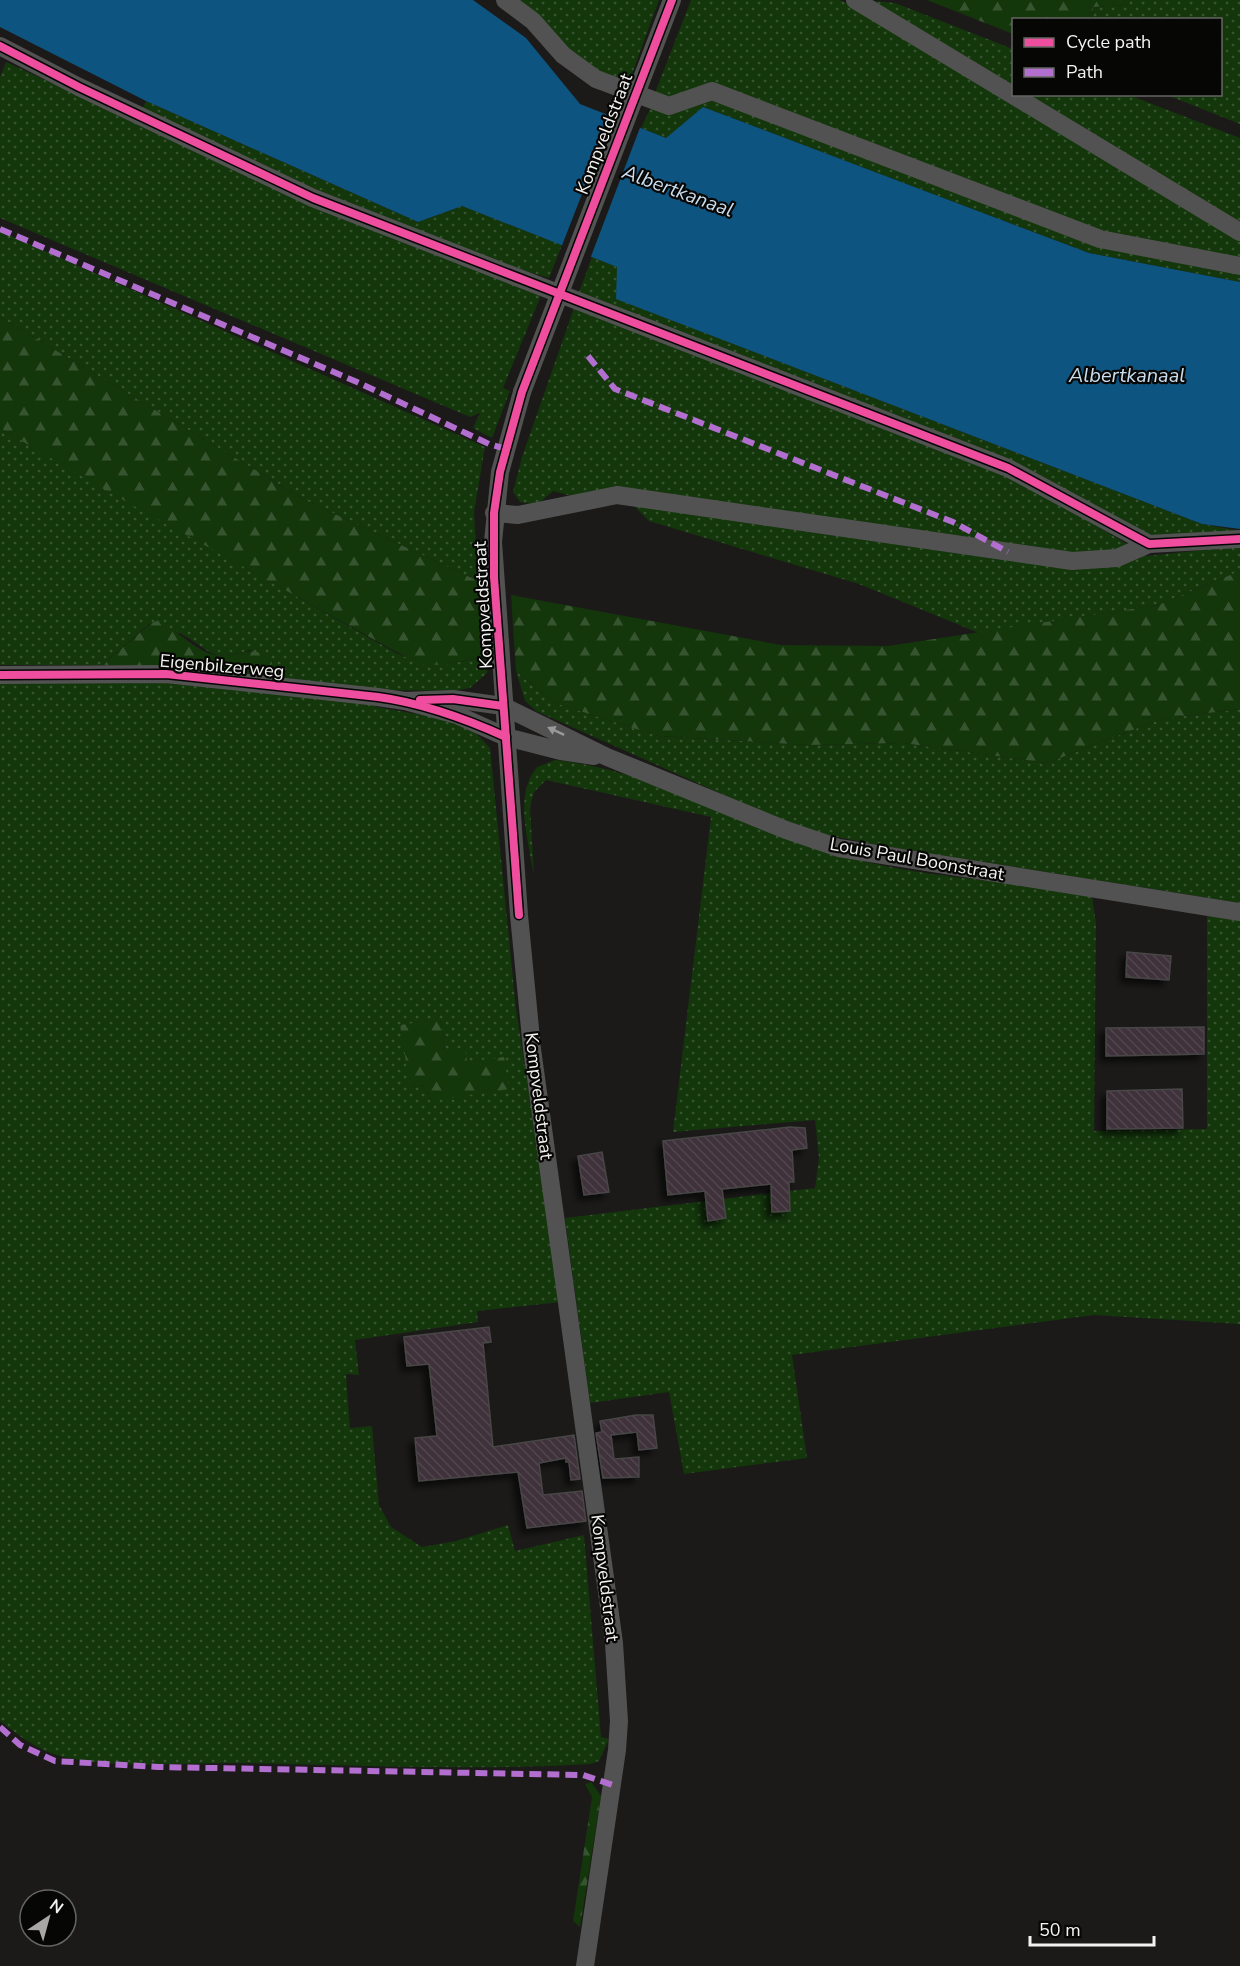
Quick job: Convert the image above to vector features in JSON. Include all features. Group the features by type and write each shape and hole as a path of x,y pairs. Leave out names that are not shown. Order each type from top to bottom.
{"street":[{"path":"505,0 533,21 563,55 596,79 669,106 712,91 1100,239 1240,266"},
{"name":"Kompveldstraat","path":"585,1966 617,1750 619,1721 615,1654 594,1487 532,1049 494,577 494,513 500,472 522,392 672,0"},
{"path":"855,0 1012,95"},
{"path":"0,46 79,87 313,198 1008,468 1149,544"},
{"path":"1014,96 1240,232"},
{"path":"494,513 518,515 617,495 1072,561 1117,558 1149,544 1240,539"},
{"name":"Eigenbilzerweg","path":"0,675 166,674 405,701 457,715 506,737"},
{"name":"Eigenbilzerweg","path":"405,701 453,699 504,706"},
{"name":"Louis Paul Boonstraat","path":"504,706 607,757 786,830 838,848 1240,912"},
{"name":"Louis Paul Boonstraat","path":"506,737 561,751 607,757"}],"green space":[{"path":"514,0 659,0 628,85 591,70"},
{"path":"691,0 840,0 1240,236 1240,259 1112,237 719,88 672,99 655,93"},
{"path":"863,0 895,3 1012,49 1012,87"},
{"path":"927,0 1124,0 1125,5 1093,7 1092,18 1012,18 1012,34"},
{"path":"1124,0 1240,0 1240,124 1170,96 1222,96 1222,18 1092,18 1093,7 1125,5"},
{"path":"6,62 331,211 542,293 503,388 510,391 492,438 473,428 480,413 470,417 0,218 0,77"},
{"path":"1026,96 1132,96 1240,138 1240,222"},
{"path":"718,99 1052,228 1240,271 1240,282 1089,253 703,107 666,138 641,128 652,105"},
{"path":"146,101 418,222 462,206 562,245 549,278 444,243 342,202 141,112"},
{"path":"0,231 485,447 474,512 478,581 307,501 0,317"},
{"path":"592,257 617,267 617,299 1202,524 1240,531 1166,537 1141,533 579,292"},
{"path":"574,308 1010,474 1147,556 1240,546 1240,571 1158,605 979,633 859,584 649,521 616,488 579,498 553,491 537,505 520,502 513,492 522,457"},
{"path":"0,317 307,501 478,581 489,656 442,665 418,664 100,487 0,428"},
{"path":"0,428 396,653 431,664 489,656 487,673 470,688 453,691 383,690 268,676 273,660 250,650 218,655 177,632 149,624 102,665 0,665"},
{"path":"1240,571 1240,709 1161,719 1047,763 903,743 808,745 658,736 555,703 516,671 511,595 781,645 888,646 1158,605"},
{"path":"159,620 198,648 211,654 229,656 249,651 264,654 273,660 268,676 177,667 102,665 150,624"},
{"path":"516,671 555,703 658,736 808,745 903,743 1047,763 1161,719 1240,709 1240,903 883,846 806,831 779,823 722,794 536,711 525,701"},
{"path":"0,679 168,680 367,700 377,707 451,720 470,727 490,748 516,1009 561,1302 477,1311 478,1322 355,1340 359,1375 346,1374 350,1428 372,1426 379,1505 391,1527 422,1547 456,1541 508,1525 515,1551 584,1535 601,1737 609,1739 599,1761 591,1764 548,1766 461,1767 108,1763 63,1757 46,1751 0,1721","holes":["440,1019 445,1050 467,1062 430,1101 427,1085 410,1087"]},
{"path":"555,760 625,774 693,798 794,839 858,860 953,877 1081,891 1092,897 1096,923 1094,1131 1207,1129 1207,915 1240,920 1240,1324 1094,1315 792,1355 807,1458 684,1474 669,1392 590,1403 565,1218 815,1188 819,1158 815,1120 673,1132 711,817 546,780 534,792 530,807 534,876 526,834 524,805 526,791 537,767"},
{"path":"440,1019 445,1050 465,1047 467,1062 504,1057 509,1089 430,1101 427,1085 410,1087 400,1025"},
{"path":"591,1782 601,1796 580,1927 573,1921 592,1797 585,1784"}],"water":[{"name":"Albertkanaal","path":"0,0 473,0 526,38 580,104 666,138 703,107 1089,253 1240,282 1240,529 1202,524 616,299 617,267 462,206 418,222 146,101 0,27"}],"pier":[{"path":"613,114 641,125 590,259 561,248"}],"building":[{"path":"1127,952 1171,956 1169,980 1126,977"},
{"path":"1204,1027 1204,1054 1106,1056 1106,1028"},
{"path":"1182,1089 1183,1128 1107,1129 1107,1091"},
{"path":"790,1127 805,1128 807,1148 792,1150 794,1182 789,1182 790,1211 772,1212 771,1184 722,1189 726,1218 708,1221 705,1191 668,1195 663,1141"},
{"path":"602,1152 609,1192 584,1195 578,1156"},
{"path":"489,1327 491,1342 483,1343 493,1447 574,1435 580,1479 571,1480 569,1462 566,1462 566,1458 539,1463 543,1495 582,1491 586,1521 527,1528 518,1472 419,1481 415,1438 437,1436 429,1364 407,1366 404,1337"},
{"path":"636,1415 653,1415 657,1448 639,1450 637,1432 611,1435 614,1459 639,1457 639,1477 603,1478 596,1433 602,1432 600,1421"}],"marked path":[{"path":"0,229 357,382 489,444 506,449"},
{"path":"588,356 615,389 953,522 1008,552"},
{"path":"0,1727 20,1745 55,1761 158,1767 583,1775 613,1785"}],"cycle path":[{"path":"519,915 494,577 494,513 500,472 522,392 672,0"},
{"path":"0,46 79,87 313,198 1008,468 1149,544 1240,539"},
{"path":"0,675 166,674 378,697 443,712 506,737"},
{"path":"420,700 453,699 503,706"}]}
